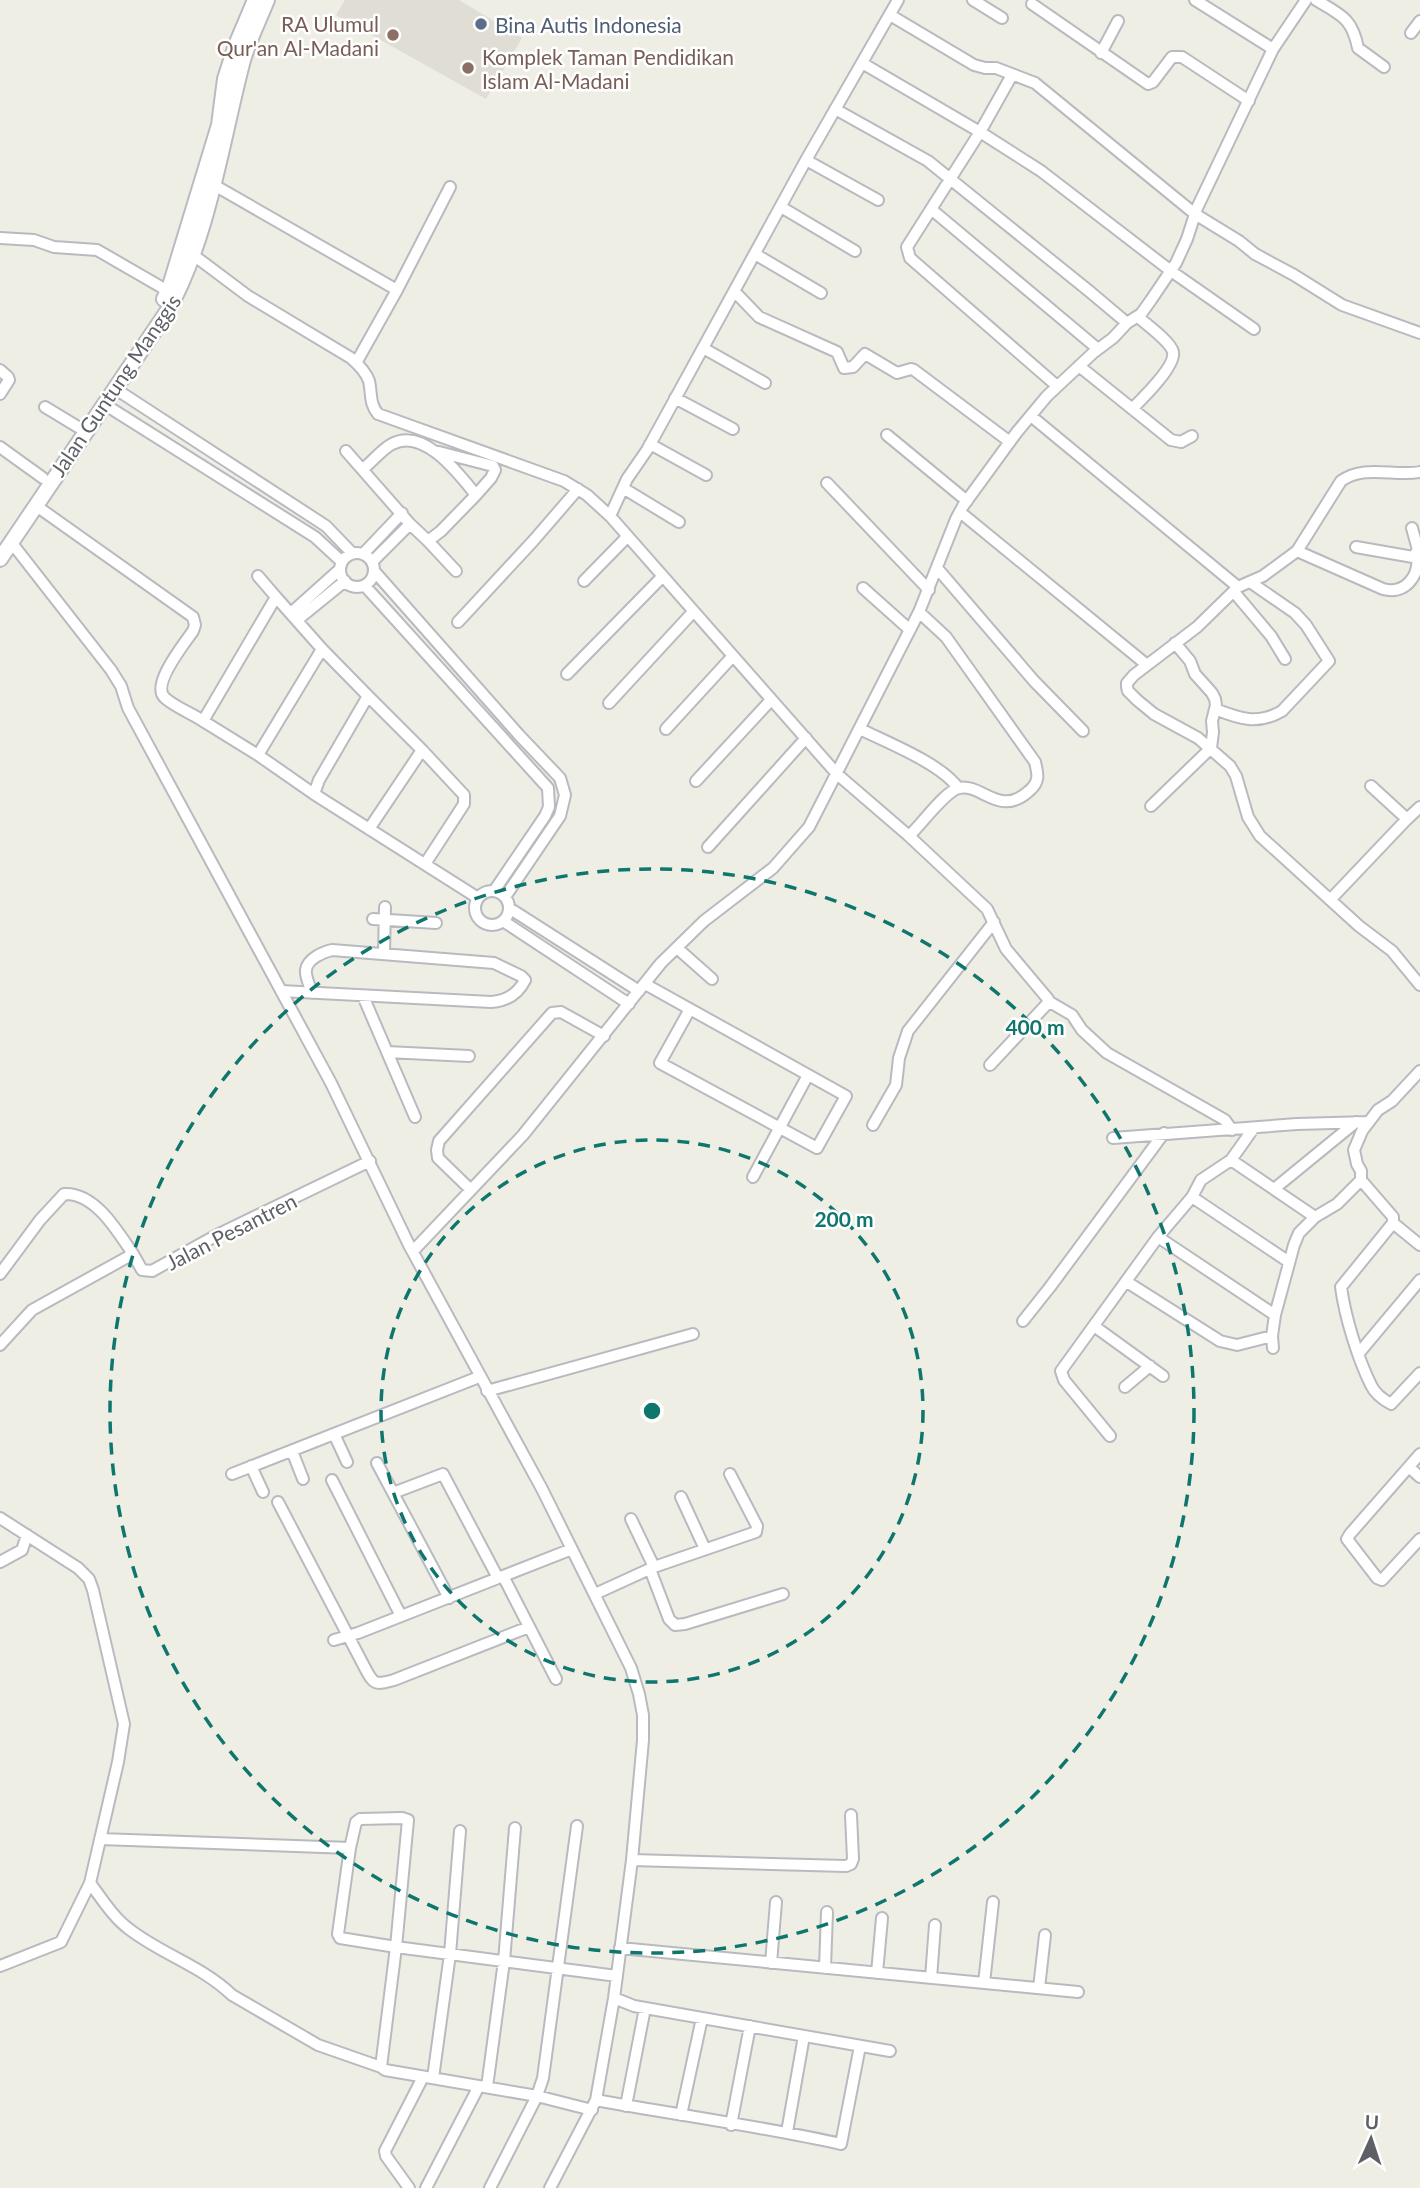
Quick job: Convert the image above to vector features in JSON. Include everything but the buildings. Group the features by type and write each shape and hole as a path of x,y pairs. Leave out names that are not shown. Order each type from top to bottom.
{"street":[{"name":"Jalan Guntung Manggis","path":"0,559 6,543 43,478 158,311 168,291 219,125 225,79 255,0"},
{"name":"Jalan Guntung Manggis","path":"6,543 35,505 178,294 214,185 244,57 267,0"},
{"path":"610,516 623,488 676,398 806,160 898,0"},
{"path":"973,0 1002,18"},
{"path":"1195,0 1273,49"},
{"path":"413,1251 523,1135 661,963 705,921 773,868 809,827 919,612 960,512 1010,442 1057,386 1127,323 1138,317 1171,271 1273,49 1306,0"},
{"path":"1316,0 1348,22 1355,31 1358,48 1384,67"},
{"path":"1032,4 1148,84 1153,82 1172,57 1182,57 1249,101"},
{"path":"890,15 974,65 996,68 1035,83 1195,214 1255,254 1342,305 1420,333"},
{"path":"1101,53 1118,21"},
{"path":"1411,33 1420,21"},
{"path":"862,63 1041,171 1171,271 1254,329"},
{"path":"1012,75 980,132 907,247 910,258 1057,386"},
{"path":"835,109 928,161 1127,323"},
{"path":"806,160 878,200"},
{"path":"214,185 397,290"},
{"path":"356,363 450,187"},
{"path":"781,206 855,251"},
{"path":"931,209 1098,349"},
{"path":"0,238 34,240 54,247 97,250 168,291"},
{"path":"192,254 248,296 361,367 369,381 372,407 378,414 546,474 587,495 610,516 837,774 987,909 1006,949 1048,1001 1072,1016 1082,1031 1107,1053 1225,1120 1232,1130"},
{"path":"755,254 821,293"},
{"path":"735,292 759,317 837,352 844,368 853,367 865,354 897,373 914,370 1010,442"},
{"path":"1132,410 1150,392 1174,356 1165,341 1138,317"},
{"path":"703,348 765,383"},
{"path":"1079,366 1171,440 1181,442 1192,436"},
{"path":"0,370 9,380 0,394"},
{"path":"114,388 326,526 366,559 519,735 560,778 565,795 560,816 505,897"},
{"path":"676,398 733,429"},
{"path":"104,404 314,537 340,566 345,581 356,587 365,586 372,580 366,559"},
{"path":"45,407 78,427"},
{"path":"1031,416 1236,589 1285,659"},
{"path":"887,435 967,501"},
{"path":"363,469 392,444 405,441 493,466 495,470 491,478 477,495 428,541"},
{"path":"650,444 706,475"},
{"path":"0,447 43,478"},
{"path":"436,451 477,495"},
{"path":"346,452 410,524 456,570"},
{"path":"1420,472 1360,472 1341,481 1297,551 1263,576 1236,589 1197,627 1127,683 1128,691 1154,714 1192,733 1212,748 1234,772 1248,817 1261,836 1359,926 1392,951 1420,985"},
{"path":"827,483 929,590"},
{"path":"623,488 678,522"},
{"path":"458,622 578,489"},
{"path":"35,505 193,617 193,631 162,678 160,690 164,698 258,755 314,794 478,898"},
{"path":"960,512 1147,665"},
{"path":"366,559 402,513"},
{"path":"294,617 340,566 366,559 410,524"},
{"path":"1297,551 1393,591 1402,589 1416,573 1419,564 1412,528"},
{"path":"584,581 627,537"},
{"path":"6,543 116,678 128,708 281,991 479,1377 542,1489 631,1668 643,1715 643,1740 632,1860 614,1998 594,2105 550,2188"},
{"path":"1356,547 1407,557 1417,555"},
{"path":"937,568 1034,681 1083,731"},
{"path":"258,576 322,649 464,795 465,800 425,864"},
{"path":"567,674 662,577"},
{"path":"294,617 345,581"},
{"path":"1215,709 1248,720 1272,717 1282,711 1329,661 1295,613 1250,582"},
{"path":"365,586 548,788 549,807 494,891"},
{"path":"863,589 910,630"},
{"path":"203,721 276,597"},
{"path":"608,703 693,612"},
{"path":"909,836 940,801 958,788 969,789 1001,801 1014,801 1030,791 1038,780 1035,762 946,637 919,612"},
{"path":"1151,806 1212,748 1212,720 1216,702 1175,643"},
{"path":"258,755 322,649"},
{"path":"666,729 733,657"},
{"path":"314,794 319,780 368,696"},
{"path":"696,781 771,700"},
{"path":"860,729 940,771 958,788"},
{"path":"708,848 806,738"},
{"path":"369,828 422,750"},
{"path":"1371,786 1407,819"},
{"path":"1330,900 1420,807"},
{"path":"528,841 539,848"},
{"path":"488,891 494,891 505,897 509,908 503,921 491,925 481,920 475,909 478,898 488,891"},
{"path":"509,908 642,987 690,1009 846,1096 817,1148 660,1063 690,1009"},
{"path":"373,919 385,913 436,923"},
{"path":"384,954 385,913"},
{"path":"503,921 629,1004"},
{"path":"873,1125 896,1085 899,1058 908,1031 994,922"},
{"path":"556,956 564,943"},
{"path":"677,948 712,979"},
{"path":"281,991 312,993 363,996 503,1001 525,982 521,976 494,963 332,950 314,958 306,970 312,993"},
{"path":"363,996 415,1116"},
{"path":"990,1065 1048,1001"},
{"path":"471,1190 438,1158 436,1150 439,1142 552,1013 561,1012 604,1036"},
{"path":"387,1052 469,1056"},
{"path":"1420,1071 1392,1101 1378,1111 1355,1144 1361,1180 1393,1217 1393,1223 1341,1287 1347,1319 1359,1353 1371,1386 1381,1398 1391,1404 1420,1373"},
{"path":"752,1177 808,1075"},
{"path":"1274,1189 1357,1122"},
{"path":"1113,1138 1297,1124 1369,1122"},
{"path":"1110,1436 1064,1380 1061,1371 1158,1237 1192,1197 1201,1180 1231,1160 1253,1129"},
{"path":"1023,1321 1164,1133"},
{"path":"1231,1160 1315,1217"},
{"name":"Jalan Pesantren","path":"0,1345 32,1310 133,1254 142,1270 152,1271 219,1234 370,1161"},
{"path":"1273,1348 1275,1315 1299,1233 1361,1180"},
{"path":"0,1274 40,1220 64,1194 78,1196 103,1210 133,1254"},
{"path":"1192,1197 1289,1262"},
{"path":"1393,1223 1420,1245"},
{"path":"1158,1237 1275,1315"},
{"path":"1359,1353 1420,1280"},
{"path":"1127,1282 1220,1341 1237,1345 1272,1336"},
{"path":"1094,1326 1163,1376"},
{"path":"487,1391 693,1334"},
{"path":"1125,1387 1150,1366"},
{"path":"232,1474 479,1377"},
{"path":"334,1434 347,1462"},
{"path":"292,1451 303,1479"},
{"path":"1420,1454 1348,1539 1377,1578 1382,1580 1420,1539"},
{"path":"377,1463 449,1598"},
{"path":"251,1466 263,1492"},
{"path":"1409,1467 1420,1478"},
{"path":"393,1493 443,1474 556,1679"},
{"path":"595,1594 652,1568 756,1532 757,1526 730,1474"},
{"path":"332,1480 401,1616"},
{"path":"681,1497 705,1549"},
{"path":"278,1502 372,1681 381,1683 529,1627"},
{"path":"0,1518 86,1575 96,1600 124,1724 90,1883 61,1942 0,1966"},
{"path":"631,1520 652,1568 669,1619 676,1625 783,1594"},
{"path":"0,1562 22,1550 27,1535"},
{"path":"334,1640 348,1637 572,1549"},
{"path":"632,1860 849,1866 853,1859 851,1815"},
{"path":"381,2067 396,1947 408,1820 360,1819 356,1822 350,1848 338,1934 340,1938 396,1947 617,1976"},
{"path":"490,2188 537,2096 543,2078 577,1826"},
{"path":"426,2188 483,2086 504,1961 515,1828"},
{"path":"410,2188 385,2151 428,2077 450,1954 460,1831"},
{"path":"100,1839 350,1848"},
{"path":"90,1883 108,1908 128,1928 180,1958 232,1995 318,2045 385,2070 594,2105 626,2106 787,2132 841,2144 860,2046"},
{"path":"771,1963 776,1902"},
{"path":"984,1983 993,1902"},
{"path":"825,1968 827,1912"},
{"path":"877,1973 882,1918"},
{"path":"931,1978 935,1925"},
{"path":"1039,1989 1045,1936"},
{"path":"620,1948 1078,1992"},
{"path":"614,1998 645,2008 890,2051"},
{"path":"626,2106 645,2008"},
{"path":"681,2115 702,2018"},
{"path":"731,2125 750,2026"},
{"path":"787,2132 804,2036"}],"shaded area":[{"name":"Komplek Taman Pendidikan Islam Al-Madani","path":"345,0 459,0 522,38 486,99 336,15"}],"place":[{"name":"Bina Autis Indonesia","path":"481,24"},
{"name":"RA Ulumul Qur'an Al-Madani","path":"393,35"},
{"name":"Komplek Taman Pendidikan Islam Al-Madani","path":"468,68"}]}
